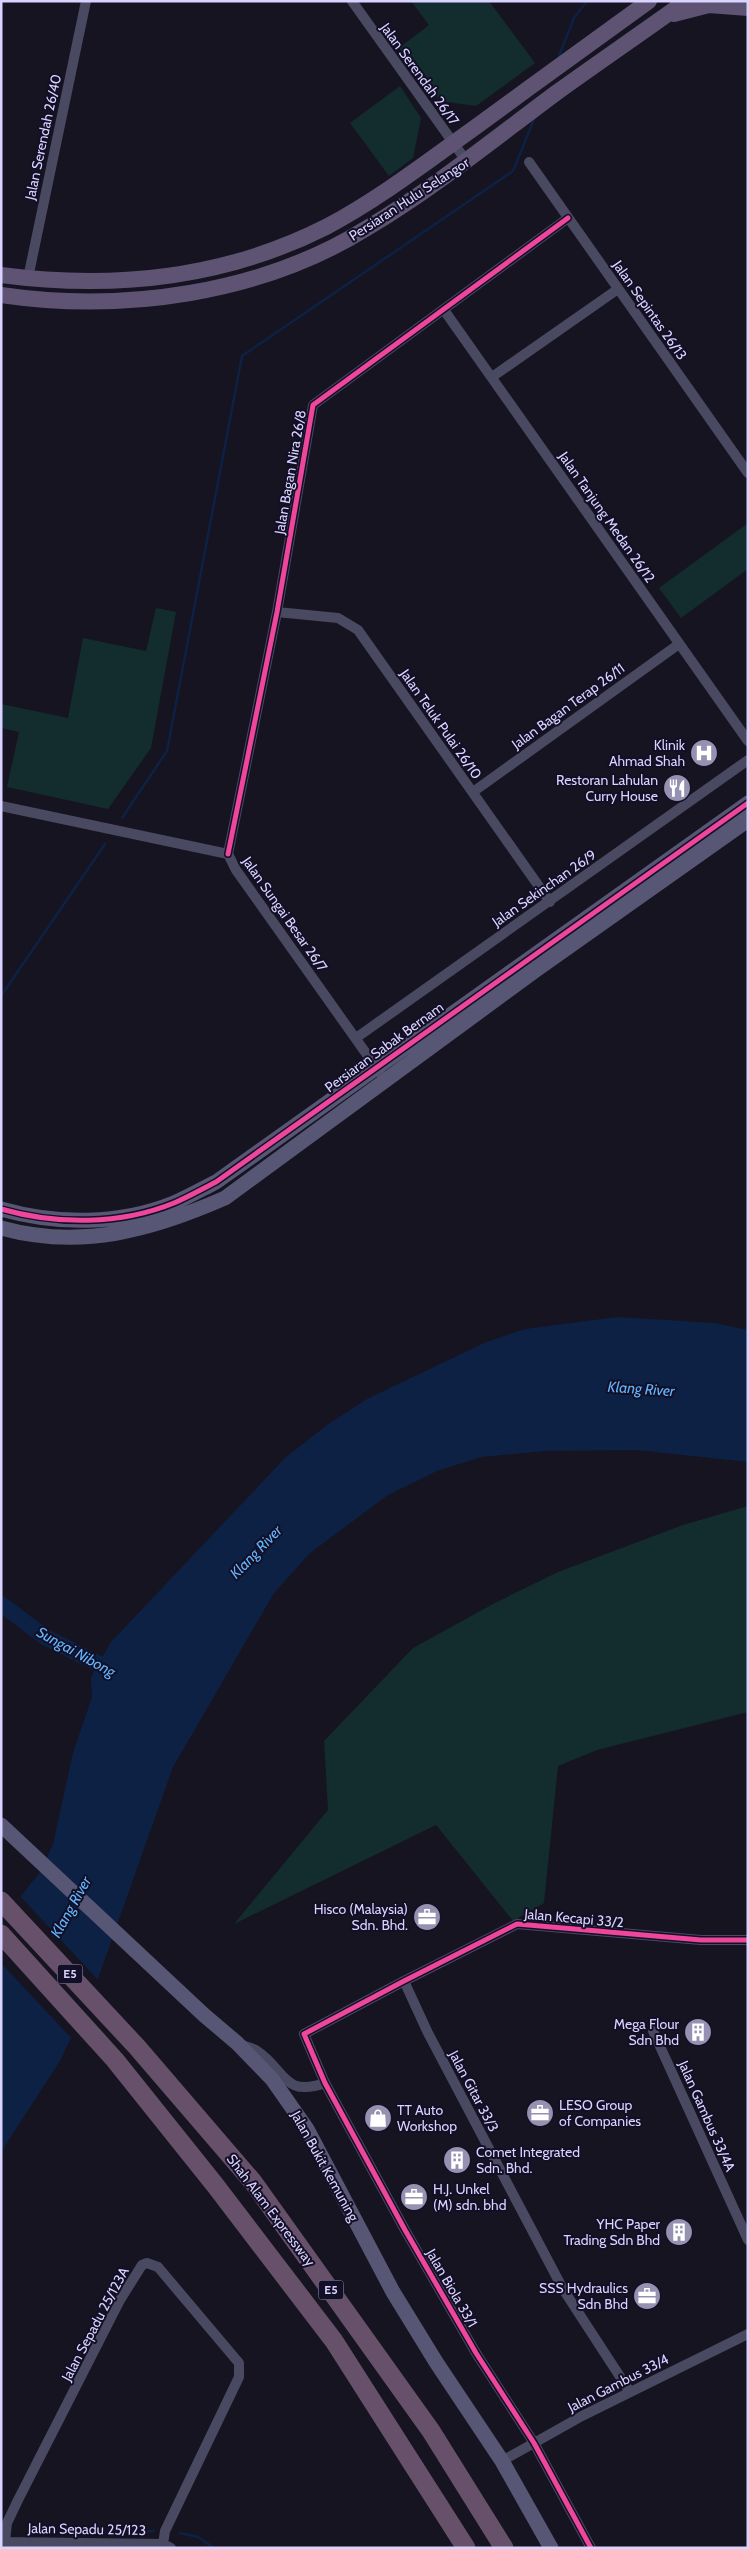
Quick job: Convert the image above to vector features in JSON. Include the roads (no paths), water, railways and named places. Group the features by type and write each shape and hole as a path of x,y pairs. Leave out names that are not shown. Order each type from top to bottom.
{"highway":[{"name":"Shah Alam Expressway","path":"1,1901 137,2047 253,2182 431,2430 504,2548"},
{"name":"E5","path":"1,1934 115,2060 334,2341 466,2548"}],"main road":[{"path":"610,29 644,1"},
{"name":"Persiaran Hulu Selangor","path":"1,275 80,283 162,278 234,263 277,248 326,226 404,178 648,1"},
{"name":"Persiaran Hulu Selangor","path":"1,295 80,301 121,300 198,292 239,282 331,248 366,229 467,162 686,1"},
{"path":"620,48 674,14 695,7 709,5 748,8"}],"street":[{"name":"Jalan Serendah 26/40","path":"28,278 86,1"},
{"name":"Jalan Serendah 26/17","path":"352,1 467,162"},
{"name":"Jalan Sepintas 26/13","path":"529,162 748,473"},
{"name":"Jalan Bagan Nira 26/8","path":"228,854 278,612 312,405 568,218"},
{"path":"492,376 618,288"},
{"name":"Jalan Tanjung Medan 26/12","path":"444,310 748,741"},
{"name":"Jalan Teluk Pulai 26/10","path":"278,612 338,618 358,630 550,902"},
{"name":"Jalan Bagan Terap 26/11","path":"473,792 679,644"},
{"name":"Jalan Sekinchan 26/9","path":"356,1038 748,760"},
{"name":"Persiaran Sabak Bernam","path":"1,1209 23,1215 69,1220 116,1219 174,1203 216,1182 376,1066 748,803"},
{"name":"Jalan Sungai Besar 26/7","path":"1,806 228,854 236,870 385,1080"},
{"name":"Persiaran Sabak Bernam","path":"1,1228 20,1233 70,1238 118,1234 179,1218 225,1198 385,1080 748,820"},
{"name":"Jalan Bukit Kemuning","path":"1,1825 204,2015 237,2043 272,2079 307,2129 393,2292 436,2362 502,2461 551,2548"},
{"name":"Jalan Kecapi 33/2","path":"304,2034 517,1924 702,1940 748,1940"},
{"name":"Jalan Gitar 33/3","path":"404,1981 428,2033 562,2289 630,2392"},
{"name":"Jalan Gambus 33/4A","path":"654,2031 748,2240"},
{"name":"Jalan Biola 33/1","path":"304,2034 325,2083 405,2230 471,2345 534,2444 591,2548"},
{"path":"237,2043 257,2051 275,2070 298,2088 310,2089 325,2083"},
{"name":"Jalan Sepadu 25/123A","path":"3,2542 7,2523 18,2500 120,2300 142,2265 147,2263 158,2267 239,2363 239,2377 166,2531 167,2546"},
{"name":"Jalan Gambus 33/4","path":"502,2461 582,2416 748,2334"},
{"name":"Jalan Sepadu 25/123","path":"3,2542 96,2546 167,2546"}],"water":[{"name":"Klang River","path":"617,1317 715,1323 748,1330 748,1462 636,1450 545,1451 481,1457 437,1471 388,1495 310,1553 274,1593 173,1767 95,1987 60,2061 1,2152 1,1921 41,1871 53,1844 73,1753 92,1697 91,1677 111,1642 286,1457 327,1425 367,1399 484,1343 525,1329"}],"waterway":[{"path":"559,56 574,18 587,1"},
{"path":"122,818 167,751 242,356 513,171 535,117"},
{"path":"1,996 105,844"},
{"name":"Sungai Nibong","path":"1,1604 45,1637 117,1673"},
{"path":"85,2534 154,2531"},
{"path":"180,2533 198,2537 214,2548"}],"place":[{"name":"Klinik Ahmad Shah","path":"704,753"},
{"name":"Restoran Lahulan Curry House","path":"677,788"},
{"name":"Hisco (Malaysia) Sdn. Bhd.","path":"427,1917"},
{"name":"Mega Flour Sdn Bhd","path":"698,2032"},
{"name":"LESO Group of Companies","path":"540,2113"},
{"name":"TT Auto Workshop","path":"378,2118"},
{"name":"Comet Integrated Sdn. Bhd.","path":"457,2160"},
{"name":"H.J. Unkel (M) sdn. bhd","path":"414,2197"},
{"name":"YHC Paper Trading Sdn Bhd","path":"679,2232"},
{"name":"SSS Hydraulics Sdn Bhd","path":"647,2296"}]}
